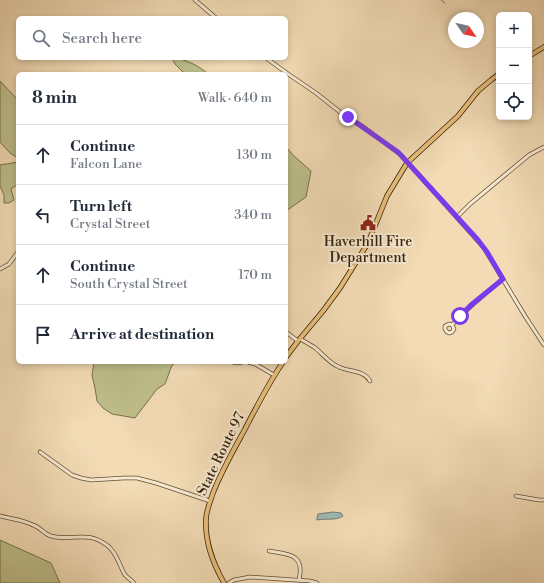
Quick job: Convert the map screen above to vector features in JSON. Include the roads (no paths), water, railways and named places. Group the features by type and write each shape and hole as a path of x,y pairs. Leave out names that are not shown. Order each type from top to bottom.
{"main road":[{"path":"532,54 544,47"},
{"path":"288,354 340,288 368,243 387,196 407,163 458,116 478,91 496,76"},
{"name":"State Route 97","path":"224,583 208,548 206,518 210,501 234,447 282,364"}],"street":[{"path":"195,0 214,16"},
{"path":"269,60 286,72"},
{"path":"288,73 398,152 484,248 544,345"},
{"path":"456,217 529,155 544,147"},
{"path":"0,269 9,264 16,255"},
{"path":"452,325 471,305 503,279"},
{"path":"288,333 314,347 339,367 363,374 370,381"},
{"path":"255,364 274,375"},
{"path":"40,452 72,475 81,478 91,480 137,478 210,501"},
{"path":"516,496 544,500"},
{"path":"0,516 32,524 51,536 62,538 85,536 96,538 114,552 125,574 134,583"},
{"path":"269,551 287,554 298,560 301,566 299,580"},
{"path":"229,583 234,580 250,577 299,580 317,583"}],"water":[{"path":"333,512 341,513 343,516 340,518 317,520 318,514"}],"waterway":[{"path":"441,0 445,3"}],"place":[{"name":"Haverhill Fire Department","path":"368,223"}]}
